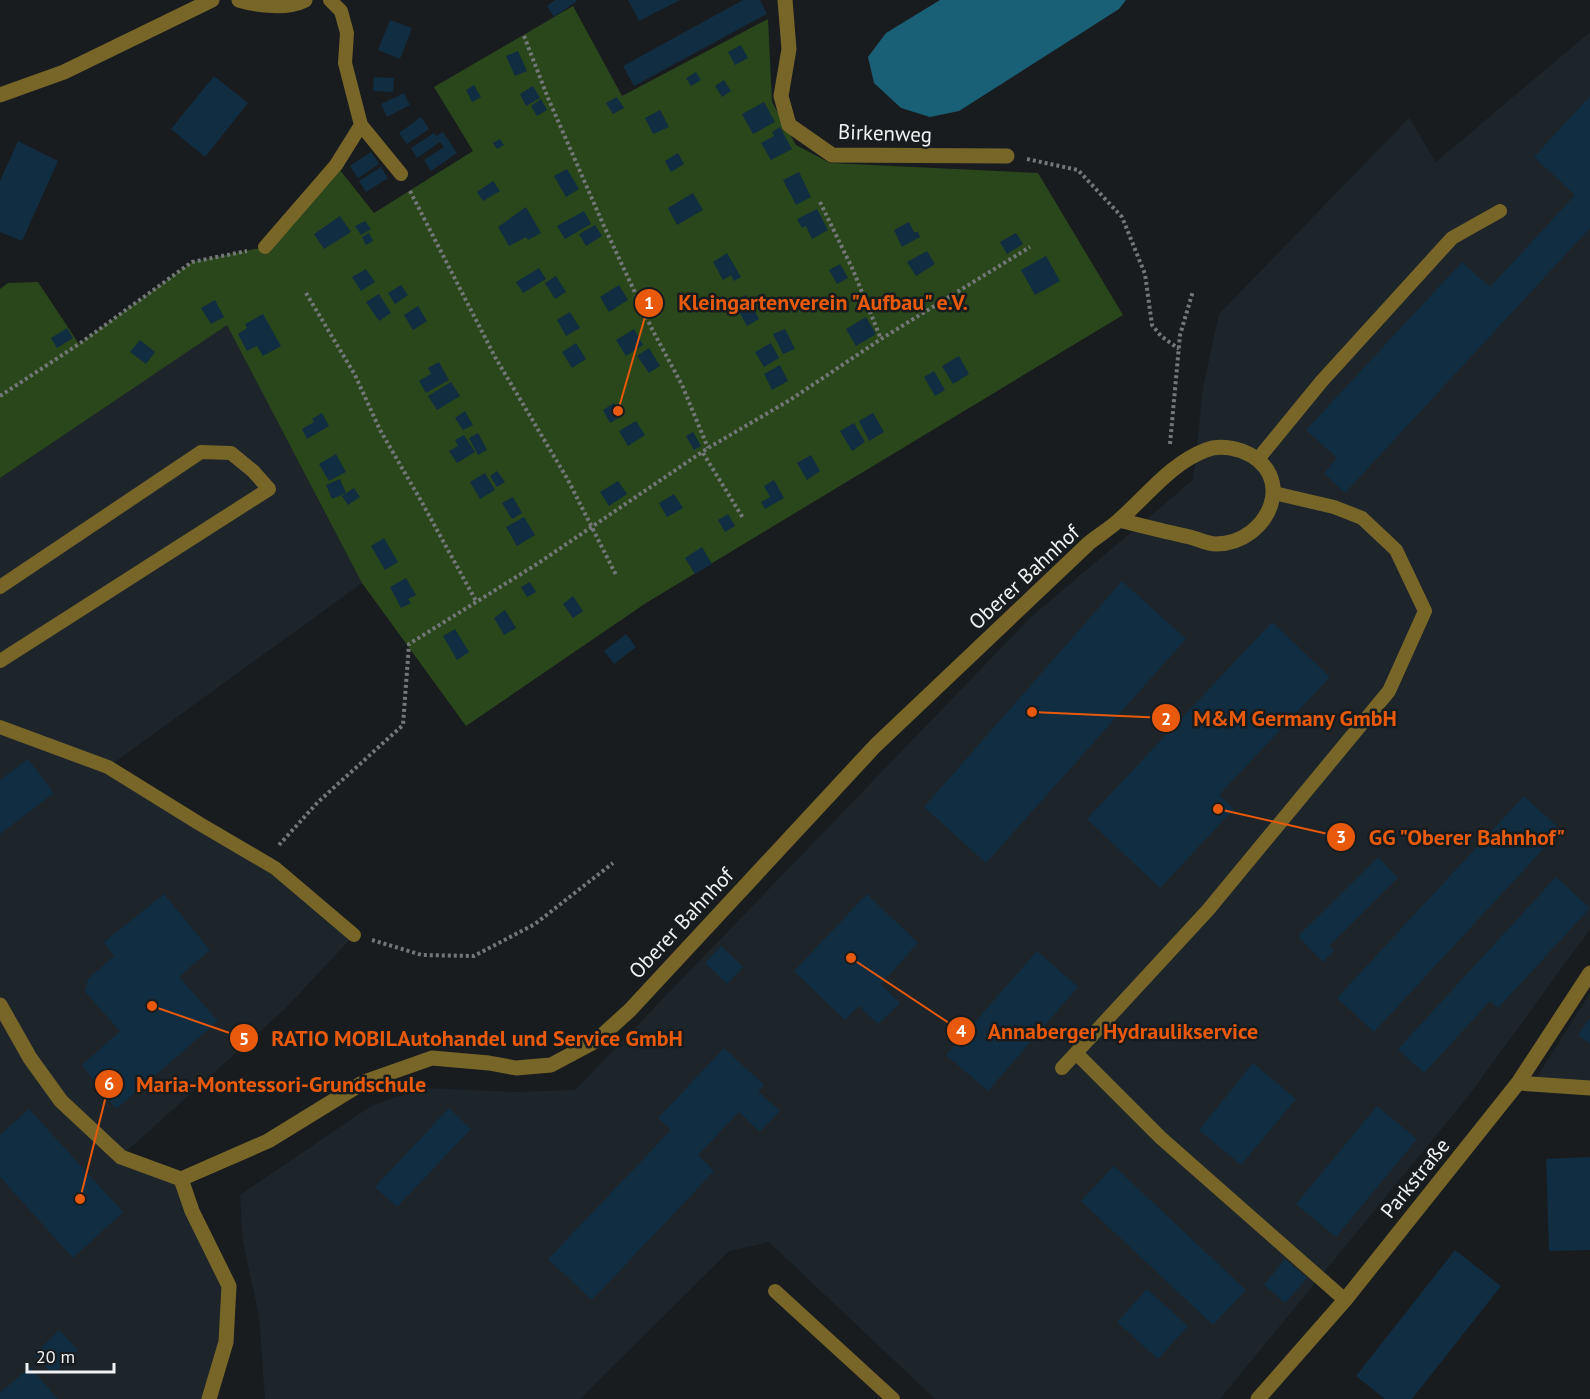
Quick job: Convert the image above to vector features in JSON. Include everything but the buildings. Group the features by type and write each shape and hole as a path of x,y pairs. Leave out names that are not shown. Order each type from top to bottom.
{"street":[{"path":"0,95 64,72 212,0"},
{"path":"239,0 250,4 276,5 299,3 305,0"},
{"name":"Birkenweg","path":"785,0 789,49 782,96 789,125 832,155 1007,156"},
{"name":"Oberer Bahnhof","path":"181,1179 268,1141 364,1082 432,1058 516,1068 551,1065 596,1041 630,1010 875,746 1089,543 1192,456 1208,449 1228,447 1258,459"},
{"path":"1119,520 1213,544 1232,543 1250,535 1269,511 1274,483 1258,459"},
{"name":"Parkstraße","path":"1258,1399 1345,1300 1518,1083 1590,973"},
{"path":"0,1005 30,1058 69,1109 121,1157 181,1179 192,1212 229,1286 226,1342 208,1399"},
{"path":"1518,1083 1590,1088"}],"lane":[{"path":"330,0 341,11 347,33 345,63 361,125 401,174"},
{"path":"265,247 336,165 361,125"},
{"path":"1258,459 1322,382 1452,238 1500,211"},
{"path":"0,587 201,452 231,453 253,471 269,489 0,661"},
{"path":"1062,1068 1208,910 1389,691 1425,611 1396,549 1362,518 1334,507 1274,493"},
{"path":"0,727 108,766 275,868 354,935"},
{"path":"1076,1053 1161,1138 1345,1300"},
{"path":"775,1291 893,1399"}],"path":[{"path":"524,36 548,98 603,224 652,329 682,385 708,448"},
{"path":"1007,156 1078,170 1122,217 1145,274 1152,325 1161,336 1179,349"},
{"path":"401,174 495,357 567,480 616,575"},
{"path":"820,202 853,270 881,339"},
{"path":"0,396 79,344 192,262 265,247"},
{"path":"265,862 318,802 403,725 409,644 537,564 708,448 790,400 881,339 1030,247"},
{"path":"1173,471 1170,454 1180,335 1192,291"},
{"path":"306,293 355,375 385,439 476,601"},
{"path":"703,453 743,518"},
{"path":"354,935 422,955 474,956 535,924 613,863"}],"shaded area":[{"path":"1590,32 1590,929 1470,1094 1220,1399 935,1399 769,1242 729,1251 580,1399 265,1399 259,1316 243,1242 240,1195 371,1106 423,1088 516,1092 575,1090 1031,617 1193,480 1203,388 1219,314 1409,118 1436,162"},
{"path":"227,324 362,583 108,767 275,868 354,935 285,1009 121,1156 181,1179 229,1286 209,1399 0,1399 0,478"},
{"path":"1590,993 1590,1084 1535,1080"}],"green space":[{"path":"573,6 622,96 768,19 772,102 796,145 830,163 1038,173 1123,315 646,603 466,726 362,583 227,325 0,478 0,289 8,283 38,282 79,344 192,262 265,247 336,165 374,213 473,151 434,87"}],"water":[{"path":"940,0 1126,0 1119,9 959,111 930,117 901,108 874,83 868,57 886,33"}],"place":[{"name":"Kleingartenverein \"Aufbau\" e.V.","path":"618,411"},
{"name":"M&M Germany GmbH","path":"1032,712"},
{"name":"GG \"Oberer Bahnhof\"","path":"1218,809"},
{"name":"Annaberger Hydraulikservice","path":"851,958"},
{"name":"RATIO MOBILAutohandel und Service GmbH","path":"152,1006"},
{"name":"Maria-Montessori-Grundschule","path":"80,1199"}]}
